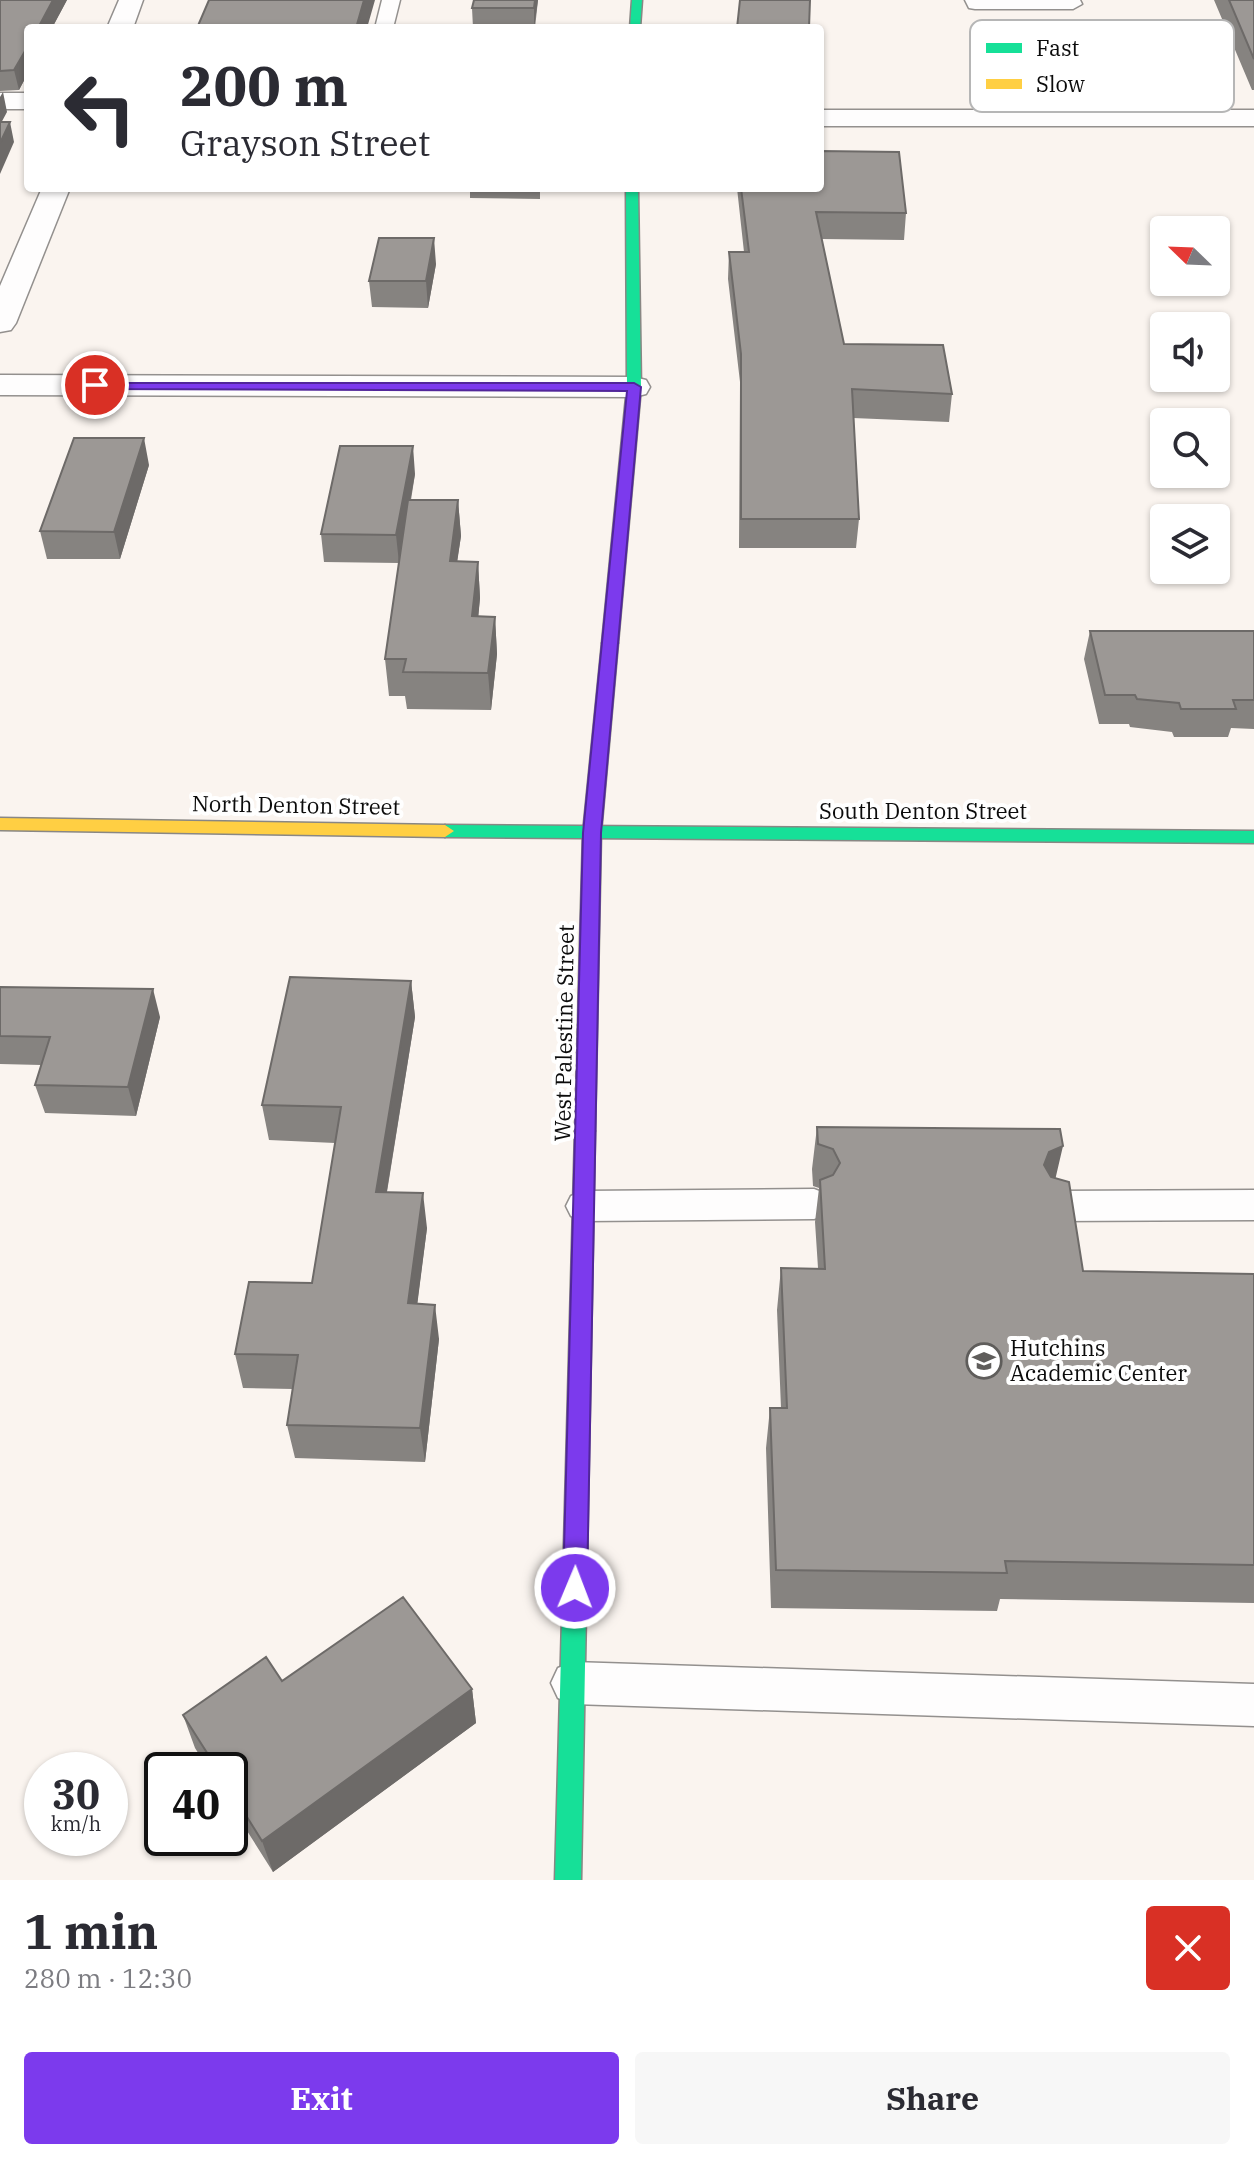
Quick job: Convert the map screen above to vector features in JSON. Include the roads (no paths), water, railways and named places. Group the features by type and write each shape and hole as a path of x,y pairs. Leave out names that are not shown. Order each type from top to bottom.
{"street":[{"path":"122,24 131,0"},
{"path":"635,24 637,0"},
{"path":"0,101 24,101"},
{"path":"824,118 1254,118"},
{"path":"0,323 54,192"},
{"name":"West Palestine Street","path":"568,1880 592,833 634,387 632,192"},
{"path":"0,385 634,387"},
{"name":"North Denton Street","path":"0,824 592,833"},
{"name":"South Denton Street","path":"592,833 1254,837"}],"lane":[{"path":"385,24 391,0"},
{"path":"974,0 975,4 1073,4 1071,0"},
{"path":"584,1206 814,1204"},
{"path":"1055,1206 1254,1205"},
{"path":"573,1683 1254,1705"}],"place":[{"name":"Hutchins Academic Center","path":"984,1361"}]}
